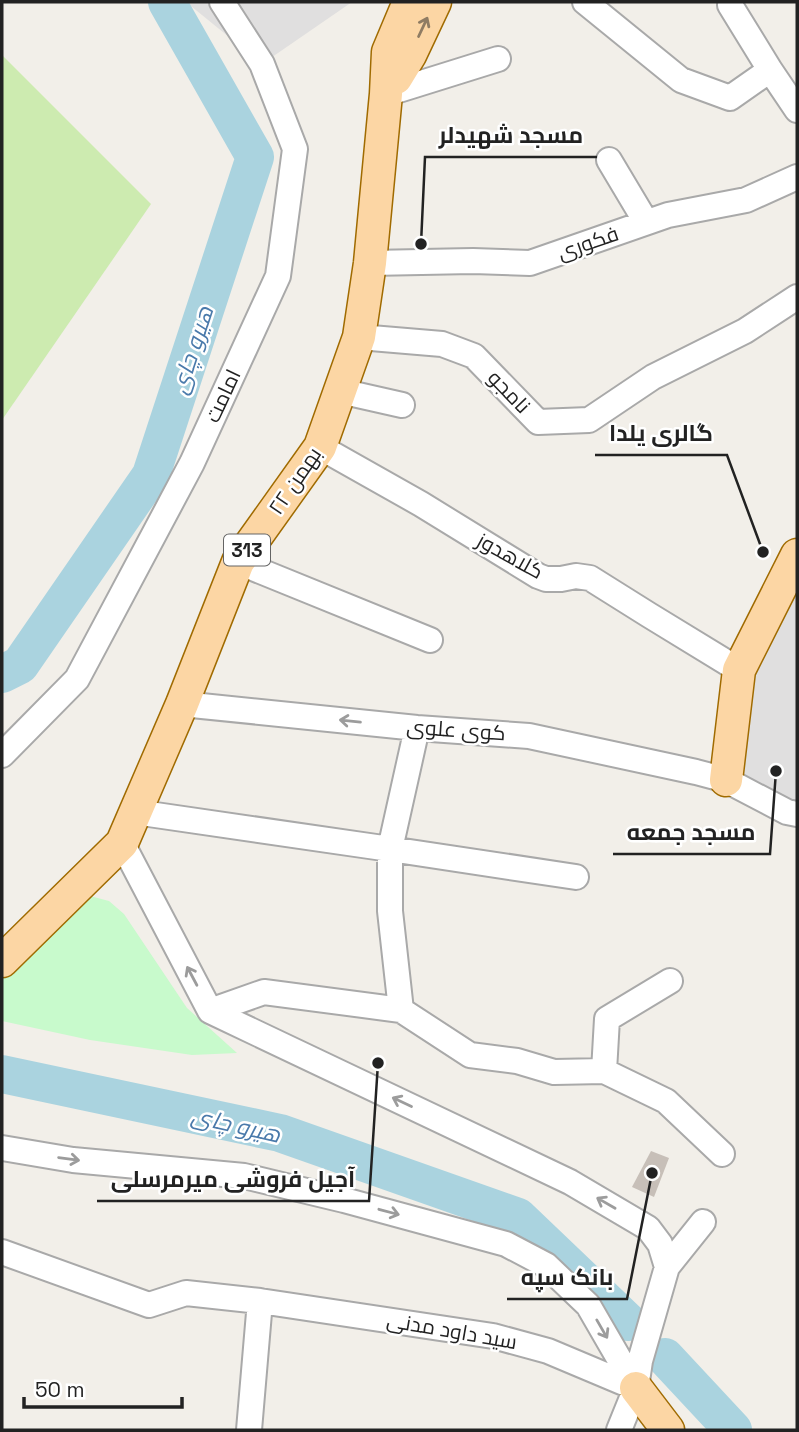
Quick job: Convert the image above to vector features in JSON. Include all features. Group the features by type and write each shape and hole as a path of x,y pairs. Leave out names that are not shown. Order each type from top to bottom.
{"main road":[{"name":"۲۲ بهمن","path":"2,961 122,843 182,704 238,562 320,447 359,337 370,263 388,52 409,2"},
{"name":"۲۲ بهمن","path":"386,94 410,55 435,2"},
{"path":"726,780 739,670 797,555"},
{"path":"638,1374 668,1430"}],"street":[{"name":"امامت","path":"2,755 77,679 192,463 278,276 295,149 262,64 222,2"},
{"path":"586,2 681,80 730,98 770,70"},
{"path":"730,5 797,110"},
{"path":"386,94 498,59"},
{"path":"609,160 646,222"},
{"name":"فکوری","path":"370,263 530,263 668,215 746,200 797,177"},
{"name":"نامجو","path":"359,337 442,344 474,356 538,422 589,419 653,377 744,331 797,297"},
{"path":"340,391 402,405"},
{"name":"کلاهدوز","path":"320,447 421,504 538,576 547,579 576,576 590,578 739,670"},
{"path":"238,562 430,640"},
{"name":"کوی علوی","path":"182,704 417,728 529,736 726,780 787,812 797,814"},
{"path":"401,1010 390,911 390,849 417,728"},
{"path":"135,812 576,877"},
{"path":"122,843 210,1011 570,1182 648,1228 660,1244 667,1267"},
{"path":"604,1071 607,1019 670,981"},
{"path":"210,1011 264,992 401,1010 470,1055 517,1060 554,1072 604,1071 666,1101 722,1154"},
{"path":"2,1148 73,1160 244,1176 506,1244 546,1265 588,1305 638,1374"},
{"path":"619,1430 638,1374 667,1267 703,1222"},
{"name":"سید داود مدنی","path":"2,1252 149,1305 186,1293 260,1301 493,1336 638,1374"},
{"path":"250,1430 260,1301"}],"shaded area":[{"path":"186,2 352,2 262,64"},
{"path":"797,571 797,814 726,780 739,670"}],"green space":[{"path":"2,55 151,204 2,420"},
{"path":"90,896 109,901 124,914 187,1008 237,1053 192,1055 90,1040 2,1021 2,972 65,903"}],"building":[{"path":"651,1151 669,1158 654,1197 632,1187"}],"waterway":[{"name":"هیرو چای","path":"2,674 20,665 151,475 255,157 167,2"},
{"name":"هیرو چای","path":"2,1074 280,1133 518,1217 628,1322"},
{"name":"هیرو چای","path":"665,1357 733,1430"}],"place":[{"name":"مسجد شهیدلر","path":"421,244"},
{"name":"گالری یلدا","path":"763,552"},
{"name":"مسجد جمعه","path":"776,771"},
{"name":"آجیل فروشی میرمرسلی","path":"378,1063"},
{"name":"بانک سپه","path":"652,1173"}]}
